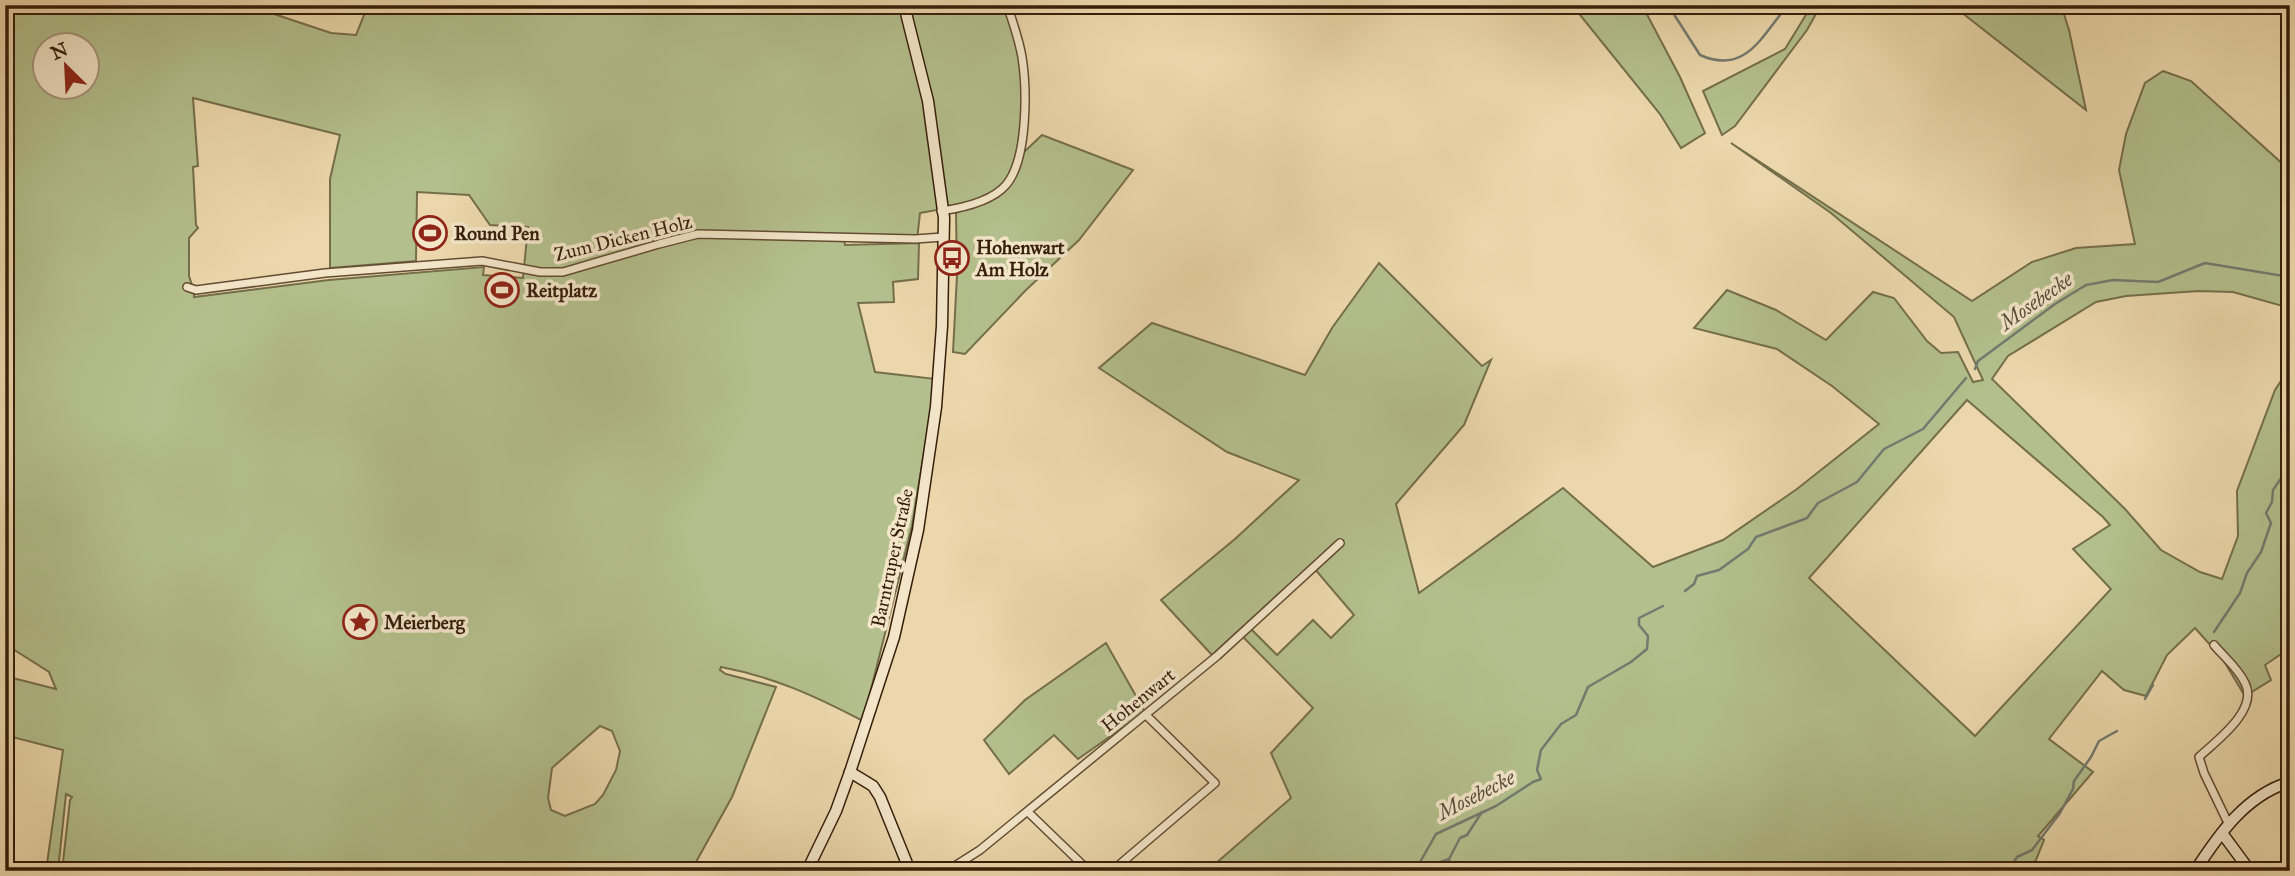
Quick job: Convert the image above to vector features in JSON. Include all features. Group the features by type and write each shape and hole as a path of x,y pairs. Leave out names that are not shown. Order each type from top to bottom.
{"main road":[{"name":"Barntruper Straße","path":"807,871 836,811 894,637 925,494 941,352 943,237 937,158 928,101 904,5"},
{"path":"850,772 873,786 880,797 910,871"},
{"path":"2195,871 2225,829 2245,808 2266,792 2290,782"},
{"path":"2225,829 2250,871"}],"street":[{"path":"942,211 985,199 997,192 1009,181 1018,160 1024,76 1020,44 1007,5"},
{"name":"Zum Dicken Holz","path":"187,287 196,289 325,273 482,261 540,272 563,272 698,234 915,239 943,237"},
{"name":"Hohenwart","path":"947,871 980,850 1028,812 1217,656 1340,542"},
{"path":"2214,645 2247,685 2246,705 2236,722 2199,757 2225,829"},
{"path":"1112,871 1215,783 1146,715"},
{"path":"1028,812 1089,871"}],"green space":[{"path":"5,5 247,5 331,33 356,35 368,5 1005,5 1020,57 1023,105 1014,161 1001,186 974,201 920,213 917,240 844,240 845,245 919,243 918,279 893,282 894,302 858,303 875,372 936,379 912,526 863,721 794,688 721,667 720,670 726,674 776,687 732,797 691,871 62,871 72,797 66,794 58,871 46,871 63,750 12,737 5,712 5,676 56,689 49,672 5,644","holes":["193,98 340,135 330,179 330,268 416,261 417,192 469,195 490,225 528,227 523,278 483,275 484,267 329,280 194,297 189,276 189,238 198,228 193,167 198,166","600,726 612,731 620,751 616,770 603,795 595,804 565,816 551,810 548,798 552,768"]},
{"path":"1572,5 1642,5 1680,77 1705,133 1681,148 1660,114"},
{"path":"1812,5 1821,5 1807,30 1735,126 1722,135 1703,91 1785,49"},
{"path":"1952,5 2061,5 2086,110"},
{"path":"2163,71 2191,81 2285,166 2290,167 2290,308 2233,292 2198,291 2126,296 2096,302 2008,356 1992,379 2125,509 2161,550 2200,572 2222,579 2238,536 2237,491 2275,390 2290,367 2290,648 2265,665 2271,680 2245,696 2222,658 2195,628 2167,655 2146,696 2124,690 2102,671 2049,739 2093,772 2038,836 2044,840 2036,860 2025,871 1207,871 1291,798 1271,753 1313,708 1243,637 1251,629 1277,655 1313,620 1331,638 1354,615 1314,568 1286,587 1212,655 1161,600 1235,539 1299,480 1227,452 1099,368 1152,323 1305,375 1332,328 1379,263 1482,366 1491,360 1464,425 1396,504 1419,593 1563,488 1653,567 1723,540 1797,489 1879,424 1832,386 1777,349 1694,328 1727,290 1776,310 1826,340 1873,292 1894,298 1927,341 1941,353 1958,352 1973,382 1983,380 1954,317 1831,213 1731,143 1972,301 2032,262 2076,248 2135,244 2119,170 2126,134 2145,83","holes":["1967,400 2110,525 2073,549 2111,589 1975,736 1809,578"]},
{"path":"1042,135 1133,170 1079,240 1025,291 965,354 953,352 957,275 956,213 996,196 1020,156"},
{"path":"1106,643 1145,712 1078,759 1054,735 1009,774 984,740 1025,700"}],"waterway":[{"path":"1668,5 1700,55 1716,60 1730,60 1752,49 1788,5"},
{"name":"Mosebecke","path":"1975,369 1978,361 2055,304 2086,285 2113,280 2158,282 2205,263 2290,277"},
{"name":"Mosebecke","path":"1685,591 1694,584 1697,576 1719,570 1748,549 1756,537 1807,518 1818,503 1857,482 1884,449 1923,429 1966,378"},
{"path":"2214,632 2240,593 2247,573 2261,552 2271,523 2266,513 2272,502 2273,490 2290,465"},
{"name":"Mosebecke","path":"1415,871 1436,834 1496,806 1541,779 1537,770 1541,750 1561,724 1576,715 1588,687 1631,662 1647,649 1648,636 1639,625 1639,618 1663,606"},
{"path":"2145,699 2153,685"},
{"path":"2004,871 2017,857 2032,850 2060,813 2073,789 2074,781 2099,741 2117,731"},
{"path":"1451,871 1449,859 1460,838 1467,835 1482,812"},
{"path":"1439,868 1440,862 1449,859"}],"place":[{"name":"Round Pen","path":"430,233"},
{"name":"Hohenwart Am Holz","path":"952,258"},
{"name":"Reitplatz","path":"502,290"},
{"name":"Meierberg","path":"360,622"}]}
